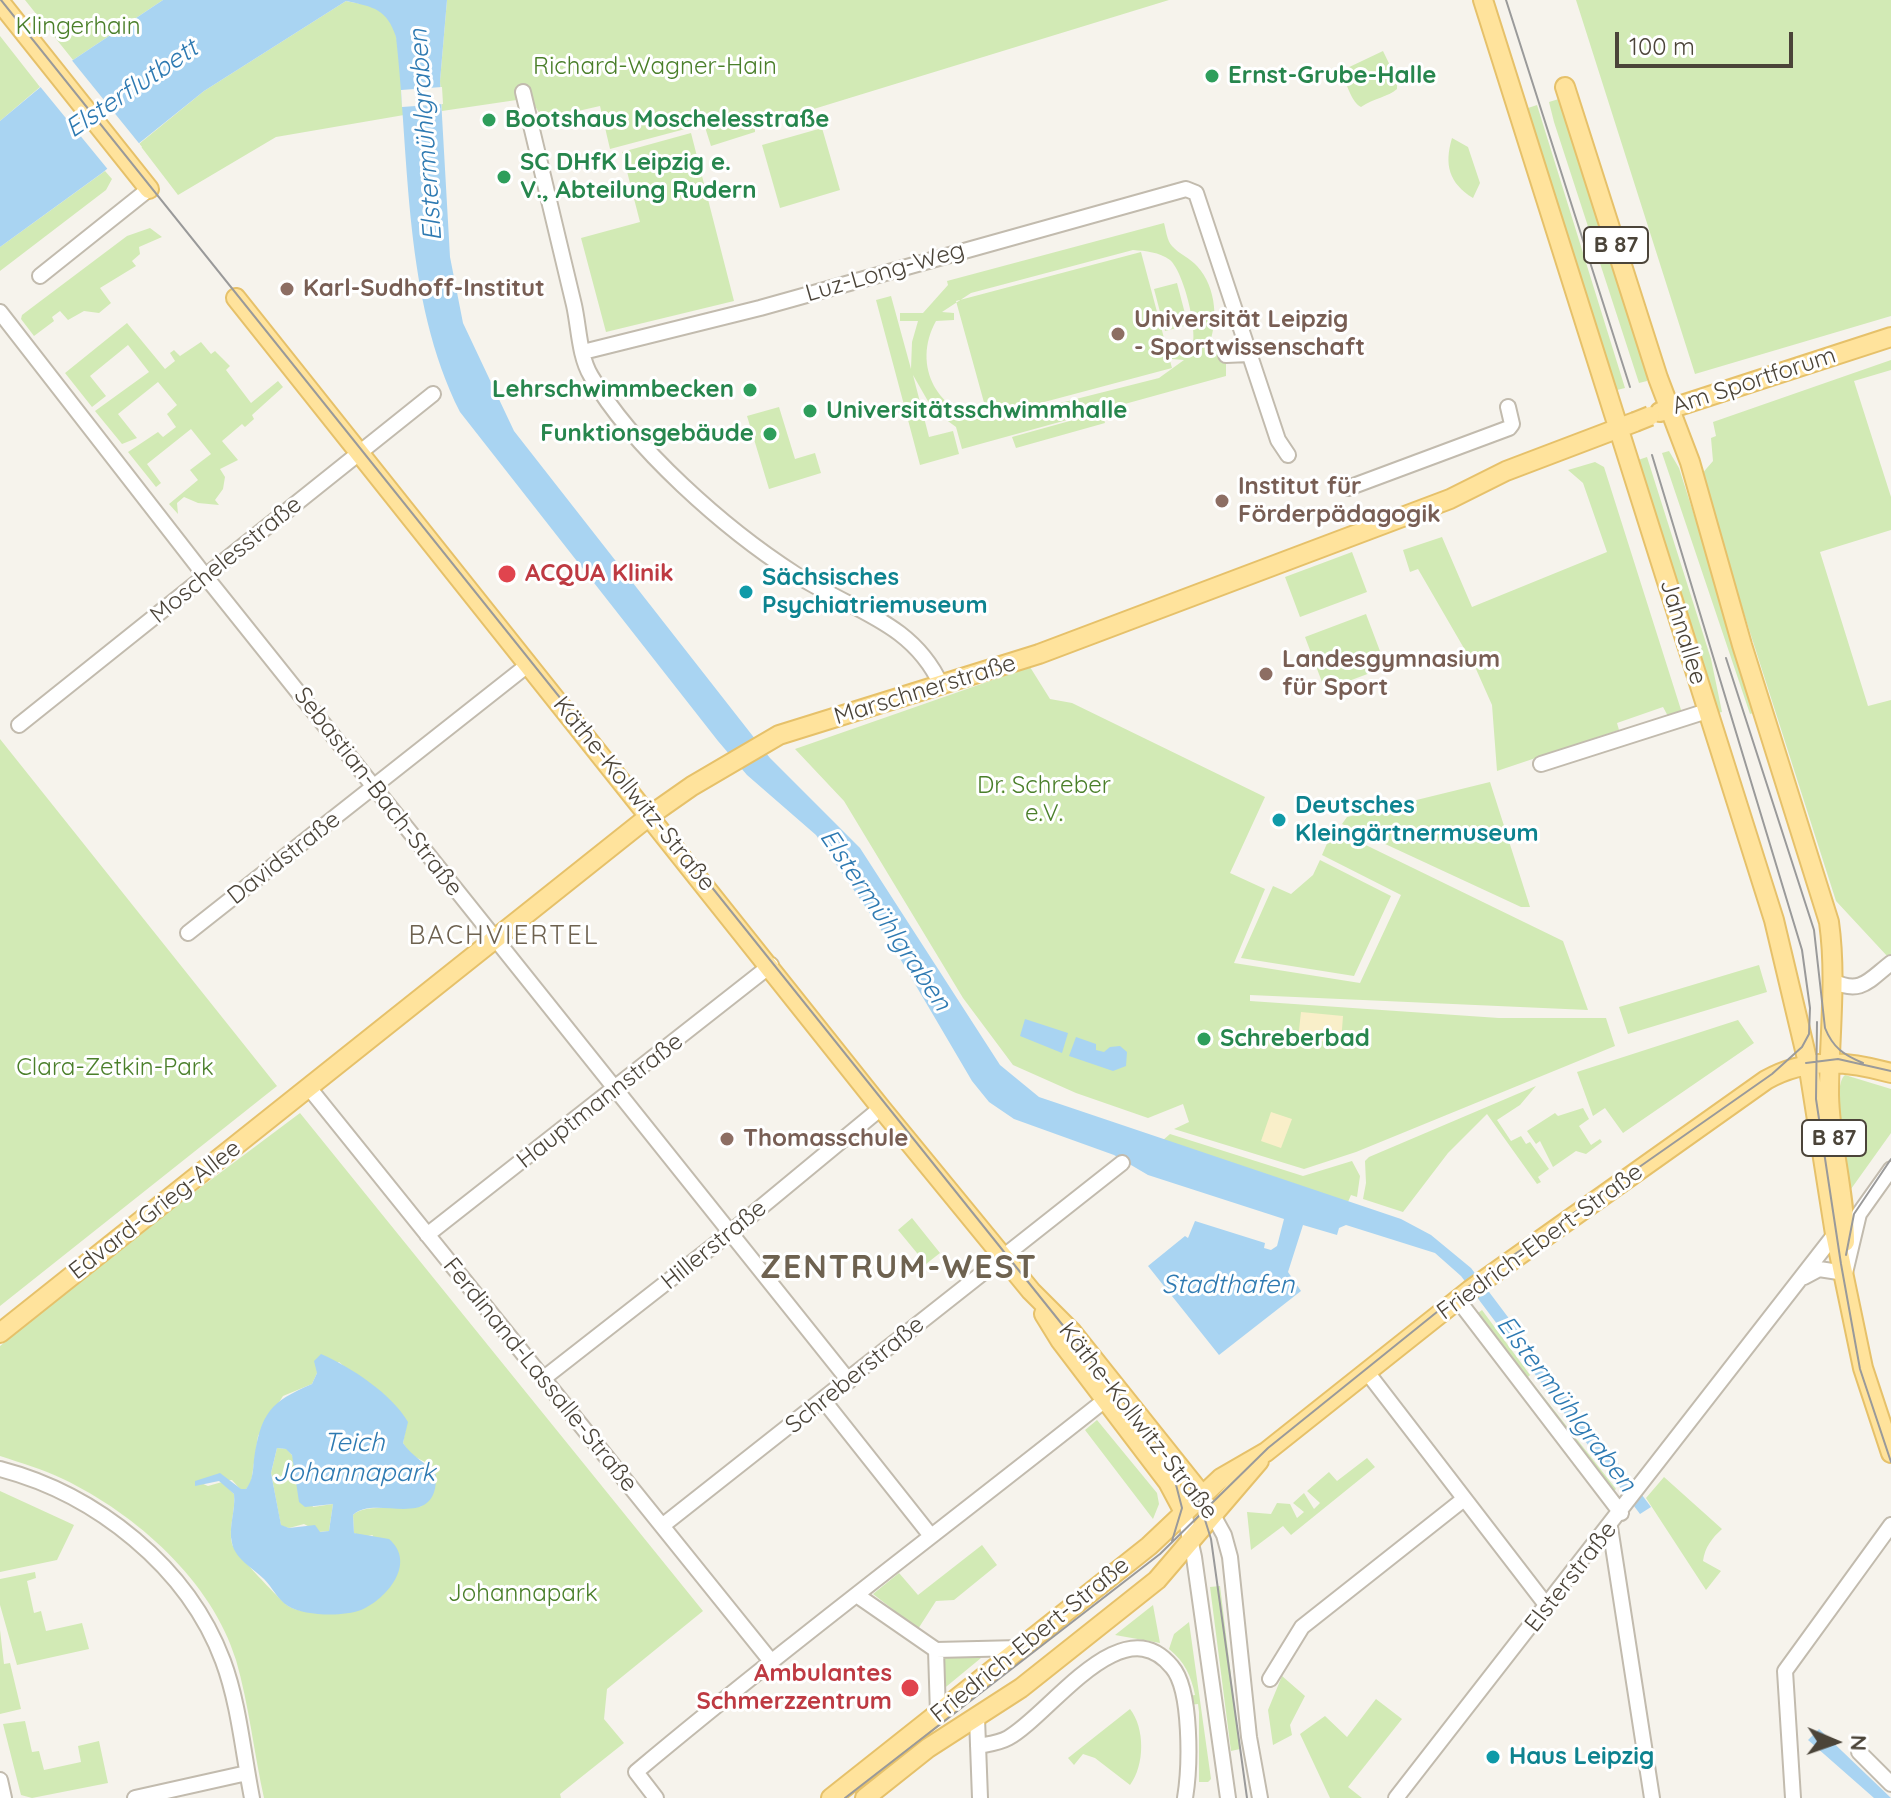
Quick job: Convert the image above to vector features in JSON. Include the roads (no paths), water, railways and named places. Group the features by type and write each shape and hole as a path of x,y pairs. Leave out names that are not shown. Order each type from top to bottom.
{"main road":[{"name":"Jahnallee","path":"1483,0 1634,422 1707,711 1774,920 1809,1065 1835,1234 1863,1368 1891,1453"},
{"path":"0,2 149,189"},
{"name":"B 87","path":"1565,87 1670,408"},
{"name":"Käthe-Kollwitz-Straße","path":"236,298 771,965 881,1108 1031,1291 1072,1332 1202,1495"},
{"name":"Am Sportforum","path":"1634,422 1891,337"},
{"name":"Jahnallee","path":"1670,408 1825,904 1832,938 1831,1119 1845,1212 1845,1273"},
{"name":"Marschnerstraße","path":"310,1089 650,816 763,742 1039,654 1450,499 1506,471 1634,422"},
{"name":"Friedrich-Ebert-Straße","path":"831,1798 1149,1546 1232,1470 1266,1452 1470,1290 1766,1080 1809,1065 1830,1062 1891,1073"},
{"name":"Edvard-Grieg-Allee","path":"0,1333 310,1089"},
{"name":"Käthe-Kollwitz-Straße","path":"1031,1291 1060,1340 1171,1486 1184,1512"},
{"name":"Friedrich-Ebert-Straße","path":"865,1798 928,1748 977,1718 1147,1588 1191,1543 1266,1452"}],"street":[{"path":"523,92 589,374 621,417 704,503 795,574 909,638 929,659 941,685"},
{"path":"40,276 149,189"},
{"name":"Luz-Long-Weg","path":"583,352 760,308 1186,189 1196,193 1249,354"},
{"name":"Sebastian-Bach-Straße","path":"0,312 206,577 849,1381"},
{"path":"1226,355 1249,354 1278,440 1288,455"},
{"name":"Moschelesstraße","path":"19,725 433,394"},
{"path":"1348,488 1509,428 1512,424 1508,407"},
{"name":"Davidstraße","path":"188,933 529,664"},
{"path":"1541,764 1707,711"},
{"path":"1833,981 1851,989 1859,987 1891,963"},
{"name":"Hauptmannstraße","path":"427,1235 616,1090 771,965"},
{"name":"Ferdinand-Lassalle-Straße","path":"310,1089 770,1660"},
{"name":"Hillerstraße","path":"544,1378 731,1232 881,1108"},
{"name":"Schreberstraße","path":"662,1526 1122,1163"},
{"path":"1802,1278 1819,1269 1845,1273 1859,1214 1891,1169"},
{"name":"Elsterstraße","path":"1396,1798 1625,1508 1835,1234"},
{"path":"1470,1290 1625,1508"},
{"path":"1367,1372 1547,1606"},
{"path":"656,1798 636,1772 770,1660 858,1596 1105,1400"},
{"path":"824,1401 931,1536"},
{"path":"0,1469 65,1494 111,1522 141,1545 185,1591 211,1632 224,1664 252,1798"},
{"name":"Käthe-Kollwitz-Straße","path":"1202,1495 1214,1515 1230,1557 1250,1746 1260,1798"},
{"path":"1270,1679 1302,1627 1464,1499"},
{"name":"Käthe-Kollwitz-Straße","path":"1184,1512 1228,1798"},
{"path":"1793,1798 1786,1694 1788,1664 1885,1542 1891,1525"},
{"path":"1610,1527 1652,1798"},
{"path":"858,1596 936,1650 1020,1648"},
{"name":"Friedrich-Ebert-Straße","path":"978,1746 1013,1735 1114,1652 1128,1648 1151,1651 1168,1662 1181,1680 1186,1710 1185,1798"},
{"path":"936,1650 938,1714"},
{"path":"977,1718 980,1798"},
{"path":"1859,1752 1891,1784"},
{"path":"135,1798 247,1773"},
{"path":"0,1780 4,1798"}],"water":[{"path":"163,0 447,0 440,81 450,257 463,323 514,431 770,758 860,848 1000,1065 1039,1097 1401,1219 1431,1235 1471,1268 1651,1507 1640,1514 1461,1276 1435,1253 1346,1225 1339,1228 1337,1235 1303,1225 1288,1272 1301,1291 1219,1355 1148,1266 1185,1236 1188,1238 1195,1221 1265,1243 1264,1248 1271,1250 1277,1246 1284,1219 1148,1175 1114,1155 1014,1119 989,1102 972,1081 895,950 816,835 747,775 718,741 460,412 441,368 418,276 396,37 384,15 372,8 346,1 204,91 102,173 0,247 0,121 73,60"},
{"path":"1025,1019 1068,1033 1062,1053 1020,1036"},
{"path":"1076,1037 1096,1044 1096,1050 1104,1052 1110,1047 1120,1046 1127,1052 1126,1066 1113,1071 1069,1056"},
{"name":"Teich Johannapark","path":"321,1354 333,1360 370,1382 392,1401 408,1422 403,1443 436,1475 434,1493 427,1503 416,1508 363,1509 353,1515 354,1533 389,1539 397,1548 400,1559 395,1579 380,1598 361,1610 344,1614 304,1612 284,1603 234,1549 231,1531 234,1494 219,1481 195,1486 195,1481 220,1473 241,1489 246,1489 264,1420 286,1397 312,1384 317,1373 314,1361","holes":["277,1448 286,1449 292,1455 299,1502 305,1507 333,1504 329,1531 320,1532 315,1525 289,1528 281,1525 271,1473"]},
{"path":"1819,1729 1891,1798 1874,1798 1808,1740"}],"tram line":[{"path":"1,0 1186,1479 1200,1504 1211,1539 1247,1798"},
{"path":"1506,0 1630,387"},
{"path":"845,1798 1160,1554 1268,1448 1468,1287 1772,1074 1802,1047 1809,1034 1810,1008 1802,950 1652,455"},
{"path":"1726,658 1814,930 1825,1028 1840,1050 1863,1063"},
{"path":"1817,1022 1816,1099 1841,1264 1860,1369 1891,1462"},
{"path":"1806,1063 1838,1059 1891,1071"},
{"path":"1846,1255 1854,1214 1891,1159"},
{"path":"1172,1541 1182,1508 1173,1473"}],"place":[{"name":"Ernst-Grube-Halle","path":"1212,76"},
{"name":"Bootshaus Moschelesstraße","path":"489,120"},
{"name":"SC DHfK Leipzig e. V., Abteilung Rudern","path":"504,177"},
{"name":"Karl-Sudhoff-Institut","path":"287,289"},
{"name":"Universität Leipzig - Sportwissenschaft","path":"1118,334"},
{"name":"Lehrschwimmbecken","path":"750,390"},
{"name":"Universitätsschwimmhalle","path":"810,411"},
{"name":"Funktionsgebäude","path":"770,434"},
{"name":"Institut für Förderpädagogik","path":"1222,501"},
{"name":"ACQUA Klinik","path":"507,574"},
{"name":"Sächsisches Psychiatriemuseum","path":"746,592"},
{"name":"Landesgymnasium für Sport","path":"1266,674"},
{"name":"Deutsches Kleingärtnermuseum","path":"1279,820"},
{"name":"Schreberbad","path":"1204,1039"},
{"name":"Thomasschule","path":"727,1139"},
{"name":"Ambulantes Schmerzzentrum","path":"910,1688"},
{"name":"Haus Leipzig","path":"1493,1757"}],"district":[{"name":"BACHVIERTEL","path":"504,936"},
{"name":"ZENTRUM-WEST","path":"899,1268"}],"park label":[{"name":"Klingerhain","path":"78,27"},
{"name":"Richard-Wagner-Hain","path":"655,67"},
{"name":"Dr. Schreber e.V.","path":"1044,800"},
{"name":"Clara-Zetkin-Park","path":"115,1068"},
{"name":"Johannapark","path":"523,1594"}],"water label":[{"name":"Elsterflutbett","path":"132,89"},
{"name":"Elstermühlgraben","path":"426,135"},
{"name":"Elstermühlgraben","path":"885,920"},
{"name":"Stadthafen","path":"1228,1285"},
{"name":"Elstermühlgraben","path":"1566,1404"}]}
